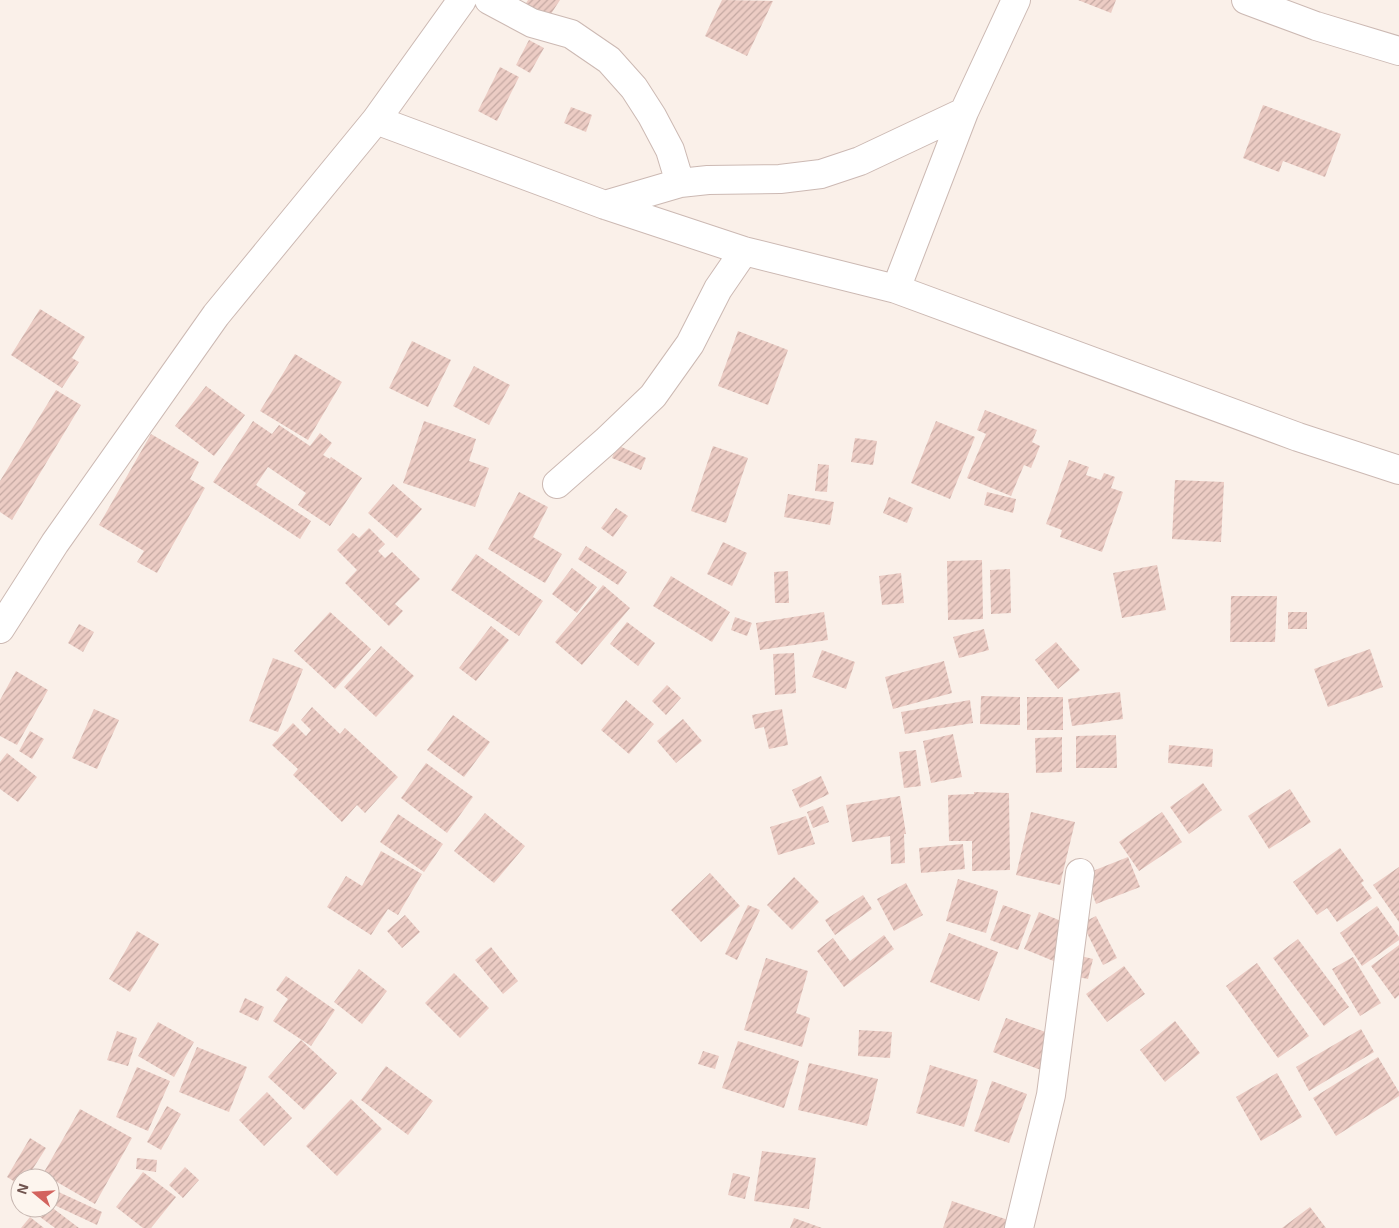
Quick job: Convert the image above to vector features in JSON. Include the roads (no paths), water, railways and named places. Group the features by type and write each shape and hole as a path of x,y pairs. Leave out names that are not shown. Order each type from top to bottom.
{"street":[{"path":"0,629 55,543 216,316 376,120 462,0"},
{"path":"489,0 532,24 571,34 610,60 634,88 652,116 670,150 680,183"},
{"path":"896,289 964,112 1016,0"},
{"path":"1246,0 1316,26 1399,51"},
{"path":"604,205 680,183 708,180 780,179 821,174 860,161 964,112"},
{"path":"376,120 604,205 744,251 896,289 1298,437 1399,470"},
{"path":"557,484 653,396 690,344 718,289 744,251"},
{"path":"1019,1228 1051,1095 1080,873"}]}
